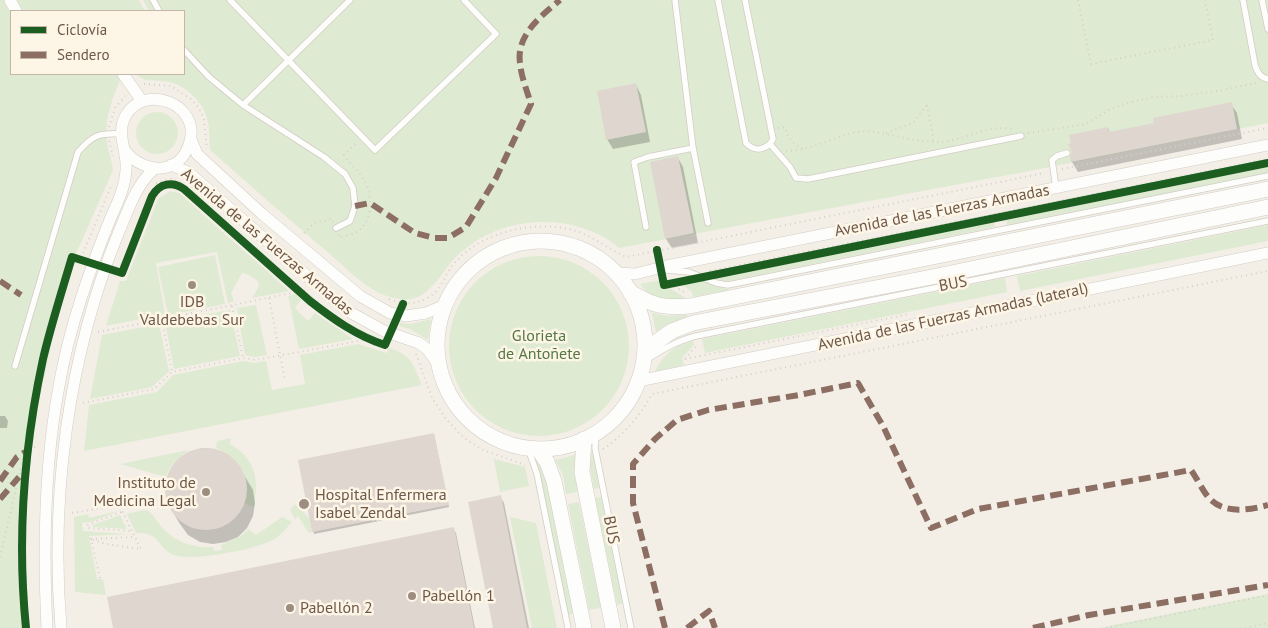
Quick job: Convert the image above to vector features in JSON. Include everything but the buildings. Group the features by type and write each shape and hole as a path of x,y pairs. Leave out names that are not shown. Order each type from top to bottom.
{"street":[{"path":"126,78 142,101"},
{"path":"61,628 58,584 62,464 72,389 87,325 107,262 137,190 145,177 154,169 171,165 181,159 191,139 188,118 182,110 174,103 164,99 153,98 142,101 126,114 121,134 122,144 134,161 154,169"},
{"name":"Avenida de las Fuerzas Armadas","path":"191,139 197,154 261,214 331,274 360,296 390,313 401,309 406,316 426,313 445,305"},
{"name":"Avenida de las Fuerzas Armadas","path":"616,273 635,274 661,269 677,264 1268,145"},
{"path":"47,628 44,556 45,511 56,404 74,322 93,264 125,184 127,169 126,152"},
{"name":"Avenida de las Fuerzas Armadas","path":"171,165 188,172 346,310 384,331 419,343 438,364"},
{"path":"630,292 651,304 670,308 690,306 1268,189"},
{"path":"644,356 672,331 693,323 932,277 1268,207"},
{"path":"551,242 565,244 592,255 616,273 630,292 642,320 644,356 638,381 628,401 619,413 590,436 562,447 533,448 499,440 473,424 453,401 446,388 438,364 437,344 439,324 445,305 460,280 476,264 494,252 522,243 551,242"},
{"name":"Avenida de las Fuerzas Armadas (lateral)","path":"638,381 1268,253"},
{"path":"590,436 582,472 613,628"},
{"path":"533,448 547,462 554,481 584,628"}],"lane":[{"path":"230,0 374,150 496,34 464,0"},
{"path":"243,105 350,0"},
{"path":"675,0 693,148 708,223"},
{"path":"718,0 746,143 751,148 758,150 765,148 773,138 745,0"},
{"path":"1243,0 1255,66 1258,73 1266,79"},
{"path":"1262,0 1268,29"},
{"path":"185,51 209,77 243,105 345,174 353,188 355,206 350,221 336,228"},
{"path":"770,144 790,167 796,178 808,179 1021,133"},
{"path":"15,366 78,152 90,138 99,135 121,134"},
{"path":"646,227 634,162 693,148"},
{"path":"1056,188 1052,171 1052,160 1057,156 1067,153"},
{"path":"661,269 699,276 716,283 728,285 1268,176"},
{"name":"BUS","path":"644,356 680,340 696,336 1268,221"},
{"name":"BUS","path":"590,436 631,628"},
{"path":"533,448 568,628"}],"path":[{"path":"1078,0 1091,64 1213,40 1205,0"},
{"path":"114,156 108,141 110,120 115,108 127,91 126,78 141,84 172,86 191,99 199,108 204,120 208,151"},
{"path":"1021,133 1086,124 1109,110 1127,103 1154,97 1183,96 1223,90 1266,79"},
{"path":"886,134 913,123 927,105 933,142"},
{"path":"771,130 786,127 787,136 792,142 803,149"},
{"path":"776,152 816,146 853,132 868,131 933,142 956,139 996,128 1012,129"},
{"path":"395,301 401,309 431,296 454,265 475,246 506,232 522,228 542,226 578,231 626,256 1268,128"},
{"path":"1021,133 1029,132"},
{"path":"657,250 664,285 699,276 1268,158"},
{"path":"699,276 1268,163"},
{"path":"93,264 81,256 113,181"},
{"path":"156,190 166,184 173,184 184,189"},
{"path":"602,449 624,432 638,417 652,394 1268,271"},
{"path":"670,284 687,294"},
{"path":"293,285 304,291 310,300"},
{"path":"98,332 304,291"},
{"path":"269,298 285,380"},
{"path":"232,305 242,358"},
{"path":"162,319 172,372"},
{"path":"355,332 368,339"},
{"path":"84,403 154,390 172,372 242,358 256,360 368,339 378,340"},
{"path":"686,359 697,345"},
{"path":"411,350 416,355 421,366 432,398 446,419 463,437 481,450 527,466"},
{"path":"24,493 32,444"},
{"path":"0,558 25,450 32,444"},
{"path":"72,513 119,505 141,549 106,544 91,539"},
{"path":"122,512 87,525 88,528 131,531"},
{"path":"91,539 134,537"},
{"path":"91,539 100,578"},
{"path":"1106,628 1268,595"},
{"path":"1245,628 1268,623"}],"green space":[{"path":"0,0 139,0 144,10 10,10 10,75 123,75 108,116 106,134 113,170 72,263 52,340 35,421 28,485 25,541 29,628 0,628"},
{"path":"143,0 1268,0 1268,123 1045,168 619,248 592,231 576,226 547,222 519,224 494,232 470,245 452,261 426,292 418,297 399,299 386,296 368,287 210,150 208,121 205,112 194,96 187,90 170,82 145,79 137,75 185,75 185,10 148,10"},
{"path":"161,112 169,115 175,121 178,133 175,145 169,151 153,154 145,151 139,145 136,129 139,121 145,115"},
{"path":"1268,167 1268,173 1007,225 1006,220"},
{"path":"170,191 179,193 289,291 252,298 259,286 258,281 242,273 231,293 234,301 228,303 217,252 156,263 165,314 106,326 120,281 126,281 158,199"},
{"path":"994,222 995,227 724,282 715,278"},
{"path":"1268,225 1268,241 1020,291 1017,276"},
{"name":"IDB Valdebebas Sur","path":"215,255 225,304 168,315 158,267"},
{"name":"Glorieta de Antoñete","path":"539,256 573,263 596,277 608,289 618,304 625,320 629,346 622,380 608,403 596,415 581,425 565,432 539,436 505,429 482,415 470,403 460,388 453,372 449,346 456,312 470,289 482,277 497,267 513,260"},
{"path":"1005,278 1007,292 705,353 702,339"},
{"path":"661,280 663,288 668,287 684,297 685,300 672,300 654,296 640,284"},
{"path":"700,280 730,290 693,297 692,292 682,285"},
{"path":"295,294 301,300 295,308 308,321 315,313 353,339 299,349 288,296"},
{"path":"256,305 267,355 255,357 245,355 237,308"},
{"path":"230,310 240,356 174,369 165,322"},
{"path":"652,313 668,316 687,315 688,318 670,323 656,332"},
{"path":"431,319 428,340 410,329 399,326 400,323 411,324"},
{"path":"159,324 169,371 152,387 90,399 102,335"},
{"path":"693,341 694,345 682,358 684,365 655,372 662,360 670,352 681,345"},
{"path":"358,344 387,353 389,348 402,353 411,361 422,385 84,451 89,405 157,392 173,375 243,361 255,363 266,361 272,390 305,384 300,355"},
{"path":"231,438 230,444 245,456 254,471 256,487 254,507 244,503 247,485 242,470 231,457 216,448 217,441"},
{"path":"189,450 175,462 166,477 120,464"},
{"path":"592,450 599,488 594,489 589,462"},
{"path":"575,455 578,492 566,494 563,475 555,460"},
{"path":"494,459 525,467 529,486 500,492"},
{"path":"536,461 545,475 574,613 568,615"},
{"path":"601,497 623,603 617,605 595,498"},
{"path":"579,502 601,608 589,610 568,504"},
{"path":"295,504 309,518 312,532 309,533 298,516 295,519 290,510"},
{"path":"144,510 151,513 164,530 174,538 200,547 213,547 215,551 222,550 221,545 241,536 249,529 256,535 282,517 292,522 276,538 256,546 210,556 183,557 168,552 150,535 136,533 127,514"},
{"path":"119,511 91,522 82,523 83,531 128,534 89,536 97,579 103,579 106,595 75,592 74,517 88,514 89,518"},
{"path":"120,515 127,529 93,527 93,525"},
{"path":"510,517 536,523 557,628 532,628"},
{"path":"1268,594 1268,628 1099,628"}],"marked path":[{"path":"355,206 370,203 415,233 434,238 448,238 466,227 496,178 531,104 521,68 520,53 522,44 531,27 560,0"},
{"path":"0,281 21,295"},
{"path":"665,628 633,503 633,464 655,439 677,420 708,410 858,383 883,426 931,528 978,509 1191,470 1206,494 1217,504 1238,510 1268,505"},
{"path":"0,481 17,457 25,452"},
{"path":"0,499 19,477"},
{"path":"1033,628 1089,615 1268,585"},
{"path":"687,628 709,611 715,628"}],"cycle path":[{"path":"657,250 664,285 1268,163"},
{"path":"26,628 23,594 22,527 31,426 43,359 72,257 122,273 152,196 162,186 171,184 184,189 310,301 355,332 385,345 403,304"}],"place":[{"name":"IDB Valdebebas Sur","path":"192,285"},
{"name":"Instituto de Medicina Legal","path":"206,492"},
{"name":"Hospital Enfermera Isabel Zendal","path":"304,504"},
{"name":"Pabellón 1","path":"412,596"},
{"name":"Pabellón 2","path":"290,608"}]}
